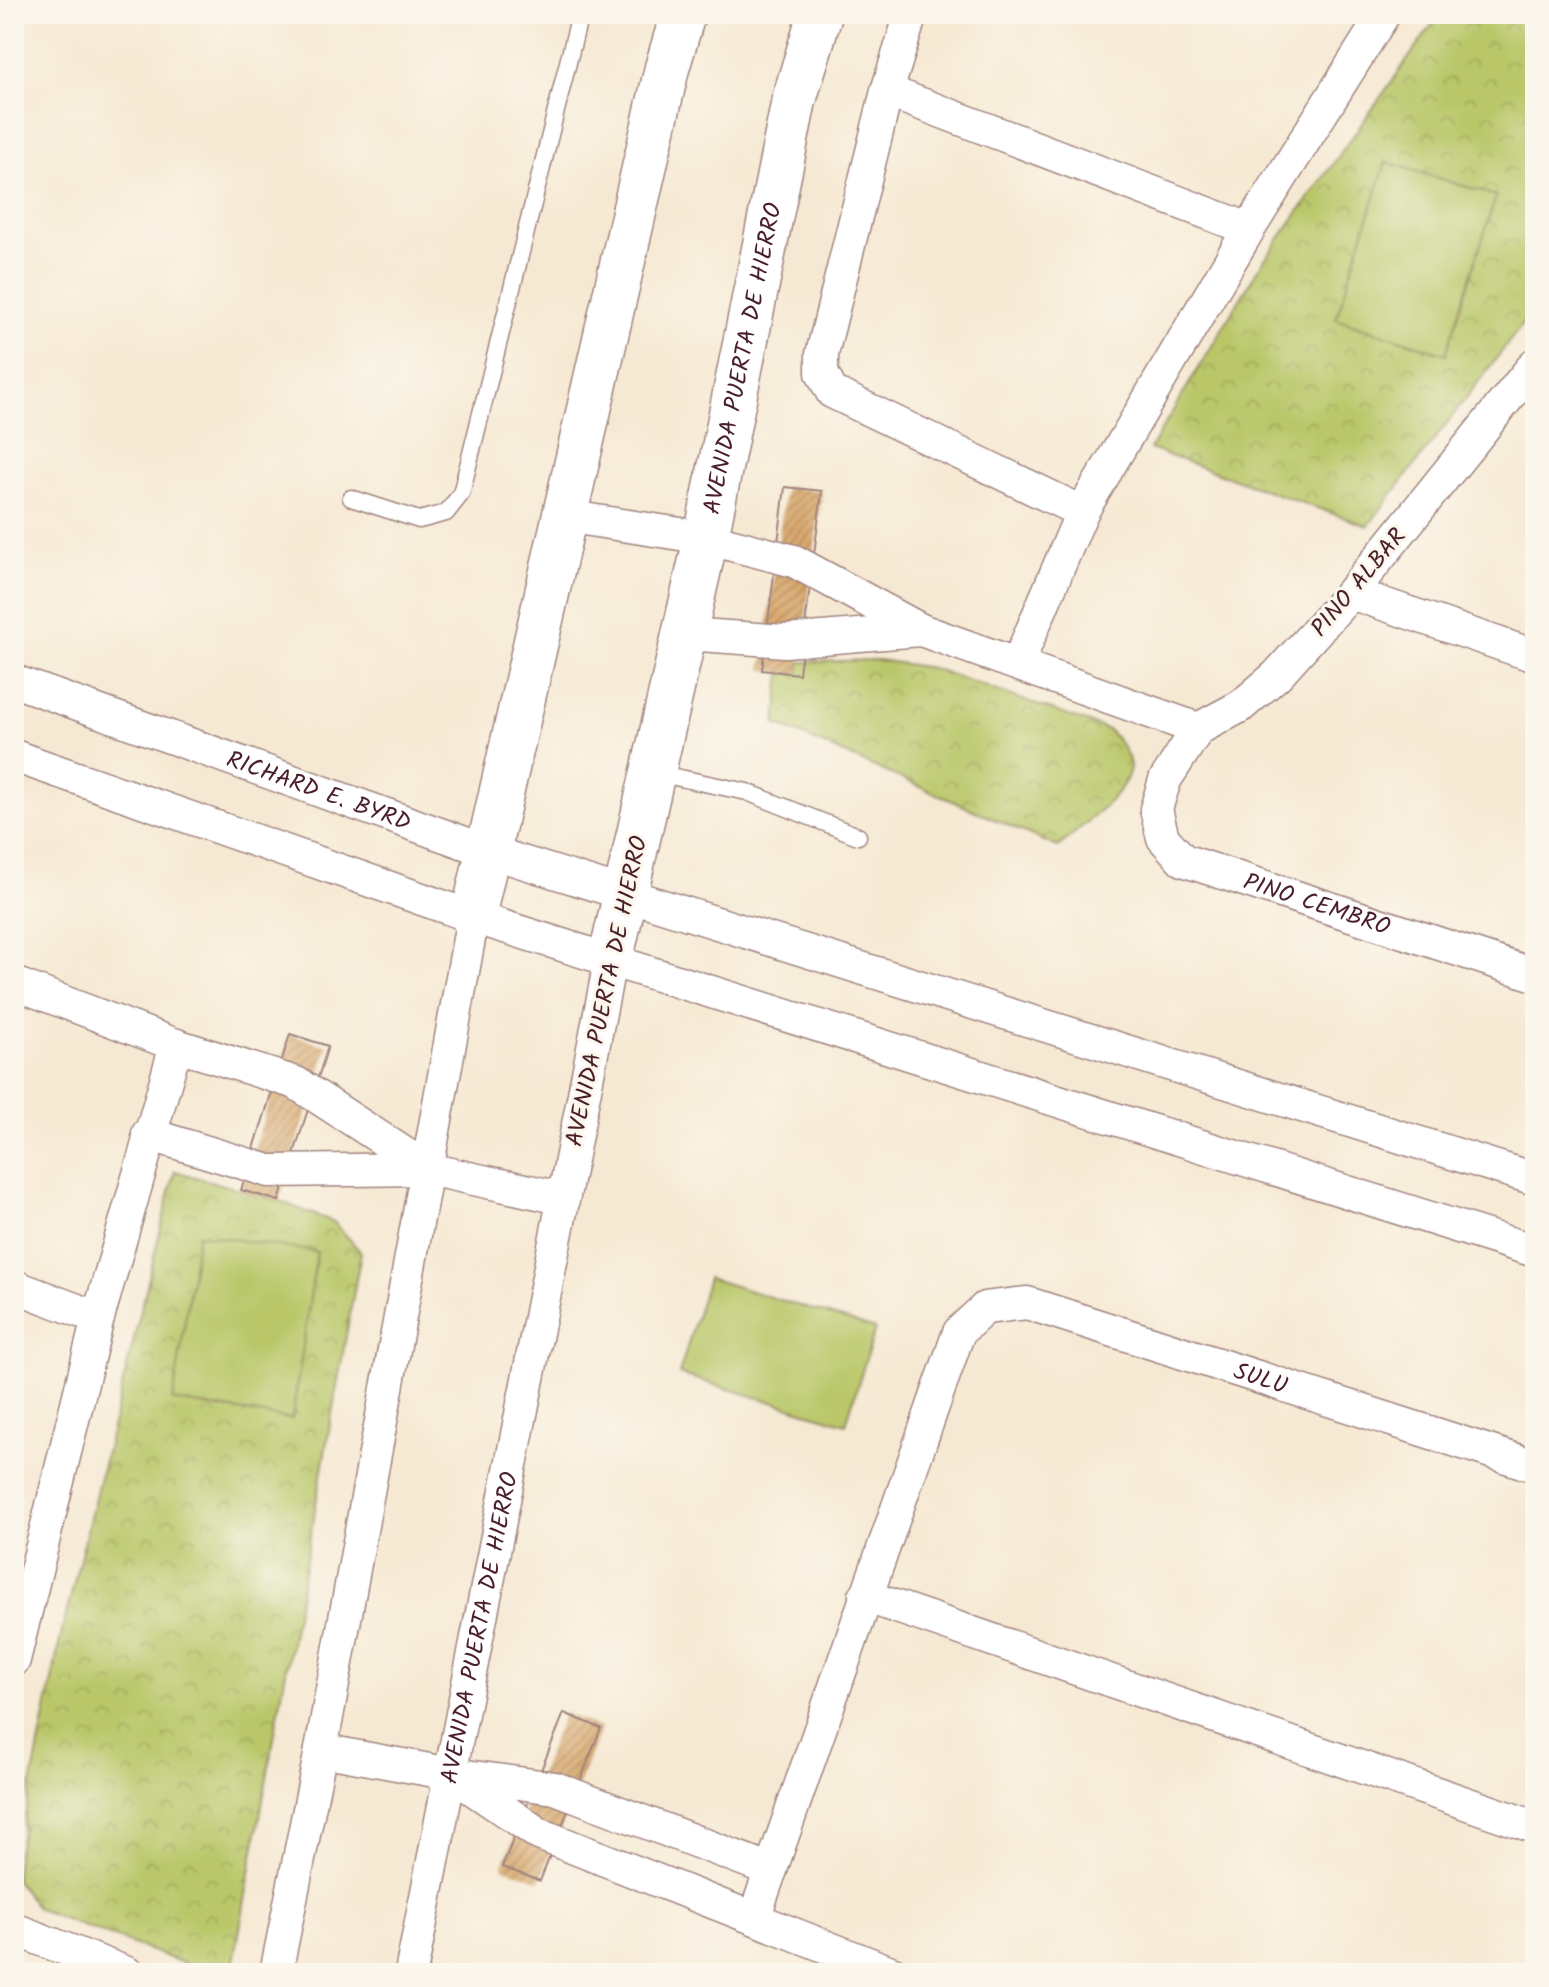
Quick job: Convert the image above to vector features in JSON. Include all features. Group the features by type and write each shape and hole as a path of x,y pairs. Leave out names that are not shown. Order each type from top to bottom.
{"street":[{"path":"276,1973 321,1750 473,917 667,68 683,14"},
{"name":"AVENIDA PUERTA DE HIERRO","path":"411,1973 561,1198 610,962 706,538 794,100 820,14"},
{"path":"911,14 887,91 822,354 822,373 832,392 1082,512"},
{"path":"1018,663 1082,512 1249,229 1384,14"},
{"path":"887,91 1249,229"},
{"name":"PINO ALBAR","path":"1165,780 1198,729 1241,706 1277,675 1351,593 1535,364"},
{"path":"564,516 706,538 794,561 921,630 1198,729"},
{"path":"1351,593 1535,656"},
{"path":"685,634 785,641 921,630"},
{"name":"RICHARD E. BYRD","path":"14,681 487,851 1535,1179"},
{"path":"14,756 610,962 1535,1251"},
{"name":"PINO CEMBRO","path":"1165,780 1156,809 1163,838 1183,860 1535,975"},
{"path":"14,983 176,1045 296,1083 428,1169"},
{"path":"14,1660 20,1609 148,1134 176,1045"},
{"path":"148,1134 269,1171 428,1169 561,1198"},
{"path":"14,1286 98,1318"},
{"name":"SULU","path":"865,1596 959,1332 985,1308 1027,1303 1535,1466"},
{"path":"754,1918 865,1596 1535,1827"},
{"path":"321,1750 451,1774 555,1788 771,1870"},
{"path":"451,1774 539,1834 893,1973"},
{"path":"14,1929 127,1973"}],"lane":[{"path":"351,498 419,520 446,513 461,494 580,14"},
{"path":"654,773 747,792 858,836"}],"green space":[{"path":"1440,14 1535,14 1535,308 1368,526 1150,449 1258,269"},
{"path":"1386,162 1496,196 1446,354 1336,319"},
{"path":"878,660 932,668 1109,730 1128,757 1130,768 1127,777 1112,799 1058,847 776,724 781,672 799,674 801,662"},
{"path":"175,1171 279,1201 334,1222 361,1252 232,1973 210,1973 38,1909 15,1879 60,1640"},
{"path":"198,1234 317,1252 292,1419 173,1401"},
{"path":"708,1278 875,1329 846,1424 679,1374"}],"building":[{"path":"785,487 822,491 799,674 762,670"},
{"path":"290,1034 328,1046 279,1201 241,1190"},
{"path":"564,1713 601,1728 540,1881 502,1867"}]}
